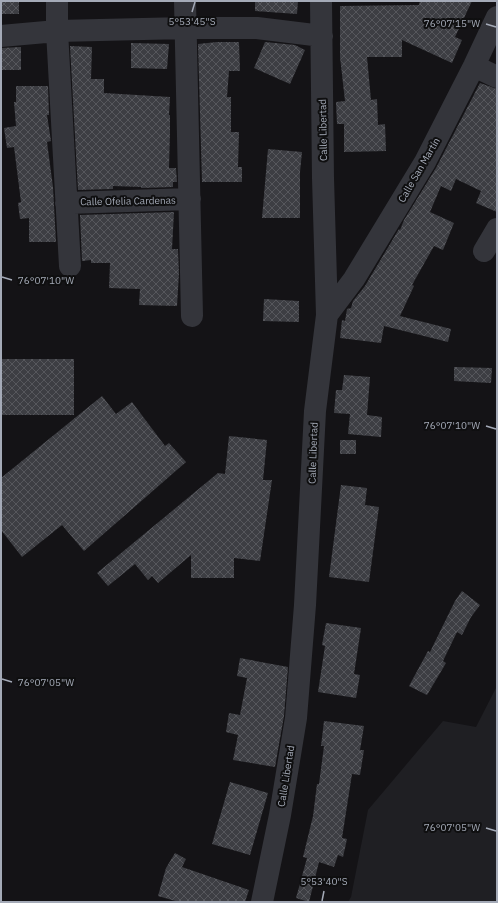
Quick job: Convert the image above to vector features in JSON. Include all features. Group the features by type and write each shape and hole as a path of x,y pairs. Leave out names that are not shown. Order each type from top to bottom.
{"street":[{"path":"57,1 57,31 70,266"},
{"path":"186,1 192,316"},
{"name":"Calle Libertad","path":"262,902 280,815 296,718 305,605 315,411 327,315 323,178 321,1"},
{"name":"Calle San Martín","path":"327,315 354,279 425,162 497,17"},
{"path":"1,36 57,31 186,28 257,28 322,36"},
{"path":"474,66 497,77"},
{"name":"Calle Ofelia Cardenas","path":"66,203 190,200"},
{"path":"484,251 497,229"}],"shaded area":[{"path":"497,686 497,902 348,902 351,897 368,810 443,721 476,727"}],"building":[{"path":"1,1 19,1 19,14 1,14"},
{"path":"255,1 298,1 297,14 255,11"},
{"path":"420,1 472,1 455,37 462,40 452,63 402,40 402,57 367,57 371,100 377,99 378,125 385,124 386,151 344,152 344,124 337,124 336,102 345,101 340,57 340,6 419,5"},
{"path":"239,42 240,71 229,71 227,97 231,97 231,132 239,132 238,167 242,167 242,182 202,182 198,44"},
{"path":"265,42 295,45 305,50 290,84 254,68"},
{"path":"131,43 169,44 167,69 131,68"},
{"path":"70,46 92,47 91,79 104,79 104,93 170,97 169,168 176,168 177,182 173,182 173,187 141,188 113,186 113,189 78,190"},
{"path":"21,47 21,70 1,70 1,48"},
{"path":"480,83 497,89 497,212 476,203 481,191 456,179 451,191 441,186 430,212 454,223 443,250 434,246 412,285 414,286 400,316 451,329 448,342 384,326 381,343 340,338 342,320 345,321 347,309 351,308 353,301 365,286 399,229 400,230 404,220 436,168"},
{"path":"16,86 48,86 49,115 47,115 51,141 47,142 53,187 56,242 29,242 29,218 20,219 18,203 21,202 14,147 7,148 4,128 16,126 14,102 16,102"},
{"path":"268,149 302,152 300,172 300,218 262,218"},
{"path":"174,212 172,249 178,249 179,273 177,306 139,305 140,289 109,288 110,263 91,263 91,260 82,261 80,215"},
{"path":"264,299 299,301 299,322 263,321"},
{"path":"1,359 74,359 74,415 1,415"},
{"path":"454,367 492,368 491,383 454,381"},
{"path":"344,375 370,377 367,415 382,417 381,437 348,434 350,414 334,413 336,390 342,390"},
{"path":"102,396 116,414 132,402 165,446 169,443 186,462 84,551 62,525 22,557 1,530 1,478"},
{"path":"229,436 267,440 263,480 272,480 260,561 234,558 234,578 191,578 191,555 158,583 152,576 148,580 135,564 108,586 97,573 218,473 225,474"},
{"path":"340,440 356,440 356,454 340,454"},
{"path":"341,485 367,488 365,505 379,507 369,582 329,577"},
{"path":"462,591 480,605 471,617 462,635 457,632 443,661 446,663 427,695 409,686 428,651 430,652 455,601"},
{"path":"326,623 361,628 354,674 360,675 356,698 318,692 325,646 322,645"},
{"path":"240,658 288,667 284,716 275,767 233,760 238,735 226,732 229,713 240,715 247,678 237,676"},
{"path":"324,721 364,726 360,750 364,750 360,775 352,774 342,838 347,839 343,857 338,855 334,867 319,862 309,902 296,898 307,858 303,857 313,816 317,784 319,784 324,746 321,746"},
{"path":"230,782 268,793 250,855 212,844"},
{"path":"175,853 186,859 182,867 249,890 245,902 179,902 158,896 166,868"}]}
